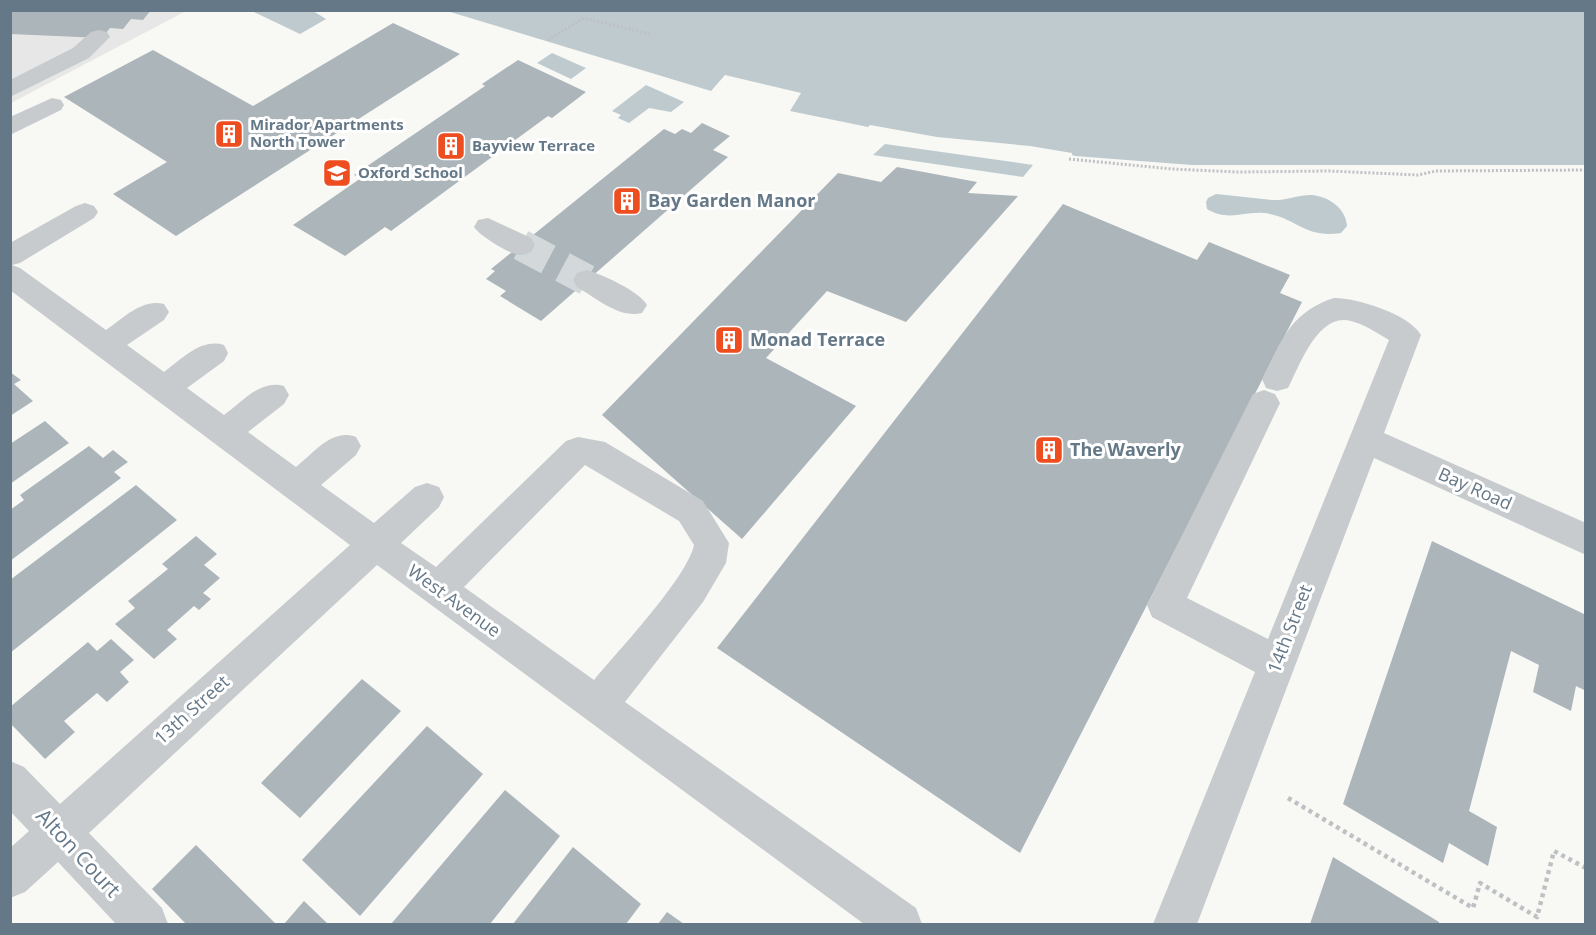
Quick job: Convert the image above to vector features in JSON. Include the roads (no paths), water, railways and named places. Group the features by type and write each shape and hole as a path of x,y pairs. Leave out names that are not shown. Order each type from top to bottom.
{"street":[{"path":"10,90 81,53 99,37"},
{"path":"10,127 52,105"},
{"path":"10,256 85,212"},
{"path":"488,227 521,245"},
{"name":"West Avenue","path":"10,275 375,544 900,924"},
{"path":"587,280 632,305"},
{"name":"14th Street","path":"1175,924 1406,335 1358,312 1334,308 1320,314 1298,339 1158,601 1276,663"},
{"path":"105,345 154,312"},
{"path":"164,388 213,353"},
{"path":"224,433 273,395"},
{"name":"Bay Road","path":"1364,439 1586,540"},
{"path":"297,486 345,446"},
{"path":"438,589 578,451 593,452 691,512 712,543 708,563 641,654 598,706"},
{"name":"13th Street","path":"10,877 427,496"},
{"name":"Alton Court","path":"10,781 146,924"}],"tunnel":[{"path":"521,245 587,280"}],"place":[{"name":"Mirador Apartments North Tower","path":"229,134"},
{"name":"Bayview Terrace","path":"451,146"},
{"name":"Oxford School","path":"337,173"},
{"name":"Bay Garden Manor","path":"627,201"},
{"name":"Monad Terrace","path":"729,340"},
{"name":"The Waverly","path":"1049,450"}]}
